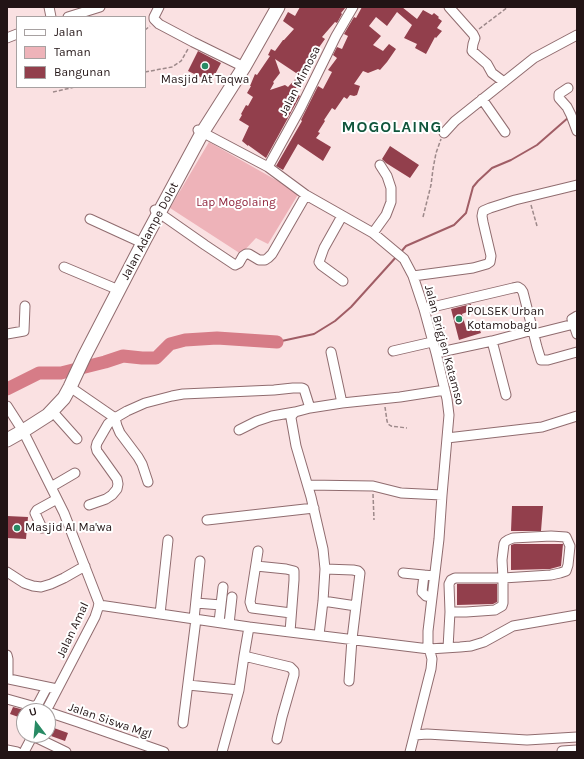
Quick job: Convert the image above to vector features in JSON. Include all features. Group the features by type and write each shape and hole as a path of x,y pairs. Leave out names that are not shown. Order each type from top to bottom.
{"highway":[{"name":"Jalan Adampe Dolot","path":"242,66 271,7"},
{"name":"Jalan Adampe Dolot","path":"82,356 199,131 242,66 278,7"},
{"name":"Jalan Adampe Dolot","path":"7,433 21,429 42,419 64,398 114,288 138,241 157,211"},
{"name":"Jalan Adampe Dolot","path":"7,440 51,403 71,380"}],"street":[{"path":"71,16 100,7"},
{"path":"159,7 154,17 159,24 242,66"},
{"name":"Jalan Mimosa","path":"268,167 300,109 336,36 353,7"},
{"path":"449,7 473,34 475,38 472,51 487,64 492,73 504,82"},
{"path":"444,133 455,121 534,58 577,35"},
{"path":"568,88 559,95 571,114 577,131"},
{"path":"482,99 505,132"},
{"name":"Jalan Brigjen Katamso","path":"199,131 268,167 306,195 373,233 404,259 413,276 436,353 447,398 449,415 439,540 428,631 428,644 432,664 410,752"},
{"path":"373,233 386,215 391,202 391,188 387,176 380,165"},
{"path":"413,276 472,268 487,264 490,262 492,256 483,222 483,211 515,200 577,186"},
{"path":"157,211 235,265 239,263 246,254 249,254 259,260 265,260 268,258 272,254 306,195"},
{"path":"342,216 324,248 319,262 343,281"},
{"path":"90,219 138,241"},
{"path":"64,267 114,288"},
{"path":"424,309 518,287 523,292 541,360 548,360 577,352"},
{"path":"7,334 24,331 25,306"},
{"path":"436,353 533,332 575,320 577,334"},
{"path":"492,341 506,395"},
{"path":"393,351 432,342"},
{"path":"331,352 342,403"},
{"path":"71,380 115,418 120,433 142,464 148,482"},
{"path":"89,505 106,499 112,495 118,484 117,479 97,452 97,443 108,424 115,418 145,403 172,396 302,388 304,389 310,408"},
{"path":"239,430 257,421 276,415 310,408 342,403 400,398 445,390"},
{"name":"Jalan Amal","path":"7,406 21,429 65,516 98,599 99,605 95,617 51,703"},
{"path":"52,411 77,439"},
{"path":"295,412 291,418 293,432 314,508 322,543 325,569 319,635"},
{"path":"447,438 542,427 577,416"},
{"path":"51,487 75,473"},
{"path":"308,485 373,486 401,493 442,495"},
{"path":"42,528 35,513 37,510 56,499"},
{"path":"207,520 314,508"},
{"path":"448,648 450,580 455,578 503,578 551,575 566,571 570,546 568,540 562,536 551,536 508,540 504,544 502,560 503,578 503,603 502,606 495,610 450,612"},
{"path":"160,614 168,540"},
{"path":"258,551 250,602 252,608 291,613"},
{"path":"183,723 200,561"},
{"path":"7,572 24,583 41,587 64,578 85,566"},
{"path":"256,566 294,571 290,632"},
{"path":"325,569 353,570 360,572 349,680"},
{"path":"403,573 434,576"},
{"path":"424,575 422,592 426,596 432,597"},
{"path":"219,622 223,587"},
{"path":"229,624 232,596"},
{"path":"323,601 356,606"},
{"path":"196,603 221,605"},
{"path":"99,605 249,627 429,649 478,644 513,626 577,615"},
{"path":"222,752 238,690 249,627"},
{"path":"7,655 8,676 10,679 57,689"},
{"path":"244,656 290,667 294,671 277,739"},
{"path":"188,685 238,690"},
{"path":"7,699 35,706 38,704 47,687"},
{"name":"Jalan Siswa Mgl","path":"56,715 164,752"},
{"path":"415,735 428,734 527,740 577,737"},
{"path":"24,752 29,743"},
{"path":"49,743 66,752"},
{"path":"7,750 17,752"},
{"path":"562,751 577,750"}],"path":[{"path":"473,34 508,7"},
{"path":"146,72 172,67 181,61 193,42"},
{"path":"53,92 71,88"},
{"path":"423,217 431,185 436,153 439,141 444,133"},
{"path":"529,197 537,226"},
{"path":"383,399 388,424 391,426 407,428"},
{"path":"373,486 374,520"}],"green space":[{"name":"Lap Mogolaing","path":"209,142 299,193 268,244 256,238 241,254 170,208"}],"building":[{"path":"300,7 346,7 341,13 342,14 337,23 335,22 322,37 325,39 312,57 315,59 310,66 311,67 293,92 300,96 266,158 242,141 249,126 239,120 246,105 248,106 253,97 247,93 255,74 257,75 270,56 268,55 271,49 275,51 294,29 283,21 288,12 295,16","holes":["275,59 299,75 288,87 285,85 270,90 274,83 273,82 280,73"]},
{"path":"362,7 402,7 417,19 423,10 432,15 434,13 442,21 437,28 442,31 436,38 435,37 426,54 415,48 417,44 404,38 412,25 397,12 387,26 376,17 369,26 381,36 373,45 383,51 389,44 396,49 380,70 378,69 368,73 363,71 354,84 360,86 357,95 350,95 347,99 344,97 335,110 332,108 324,120 325,121 318,132 320,133 316,138 331,147 323,161 298,144 283,170 276,166 302,121 301,120 318,86 323,89 332,72 328,70 337,58 333,55 337,47 342,49 348,36 344,34"},
{"name":"Masjid At Taqwa","path":"198,51 221,63 211,82 188,71"},
{"path":"390,146 419,165 410,178 382,159"},
{"name":"POLSEK Urban Kotamobagu","path":"471,304 472,310 462,314 466,328 478,325 481,333 459,340 451,309"},
{"path":"512,506 543,506 541,531 511,531"},
{"name":"Masjid Al Ma'wa","path":"7,516 28,517 26,539 7,538"},
{"path":"563,544 561,566 550,569 511,570 511,545"},
{"path":"457,584 497,584 497,602 493,604 457,605"},
{"path":"13,707 16,708 16,716 10,714"},
{"path":"56,729 68,733 65,741 56,738"}],"waterway":[{"path":"400,253 406,246 454,225 466,213 473,187 478,181 492,168 511,160 537,145 569,117"},
{"path":"277,342 314,334 335,321 351,307 397,256"},
{"path":"7,389 39,373 61,373 123,356 156,358 170,344 185,340 217,338 277,342"}],"place":[{"name":"Masjid At Taqwa","path":"205,66"},
{"name":"POLSEK Urban Kotamobagu","path":"459,319"},
{"name":"Masjid Al Ma'wa","path":"17,528"}],"district":[{"name":"MOGOLAING","path":"392,127"}]}
